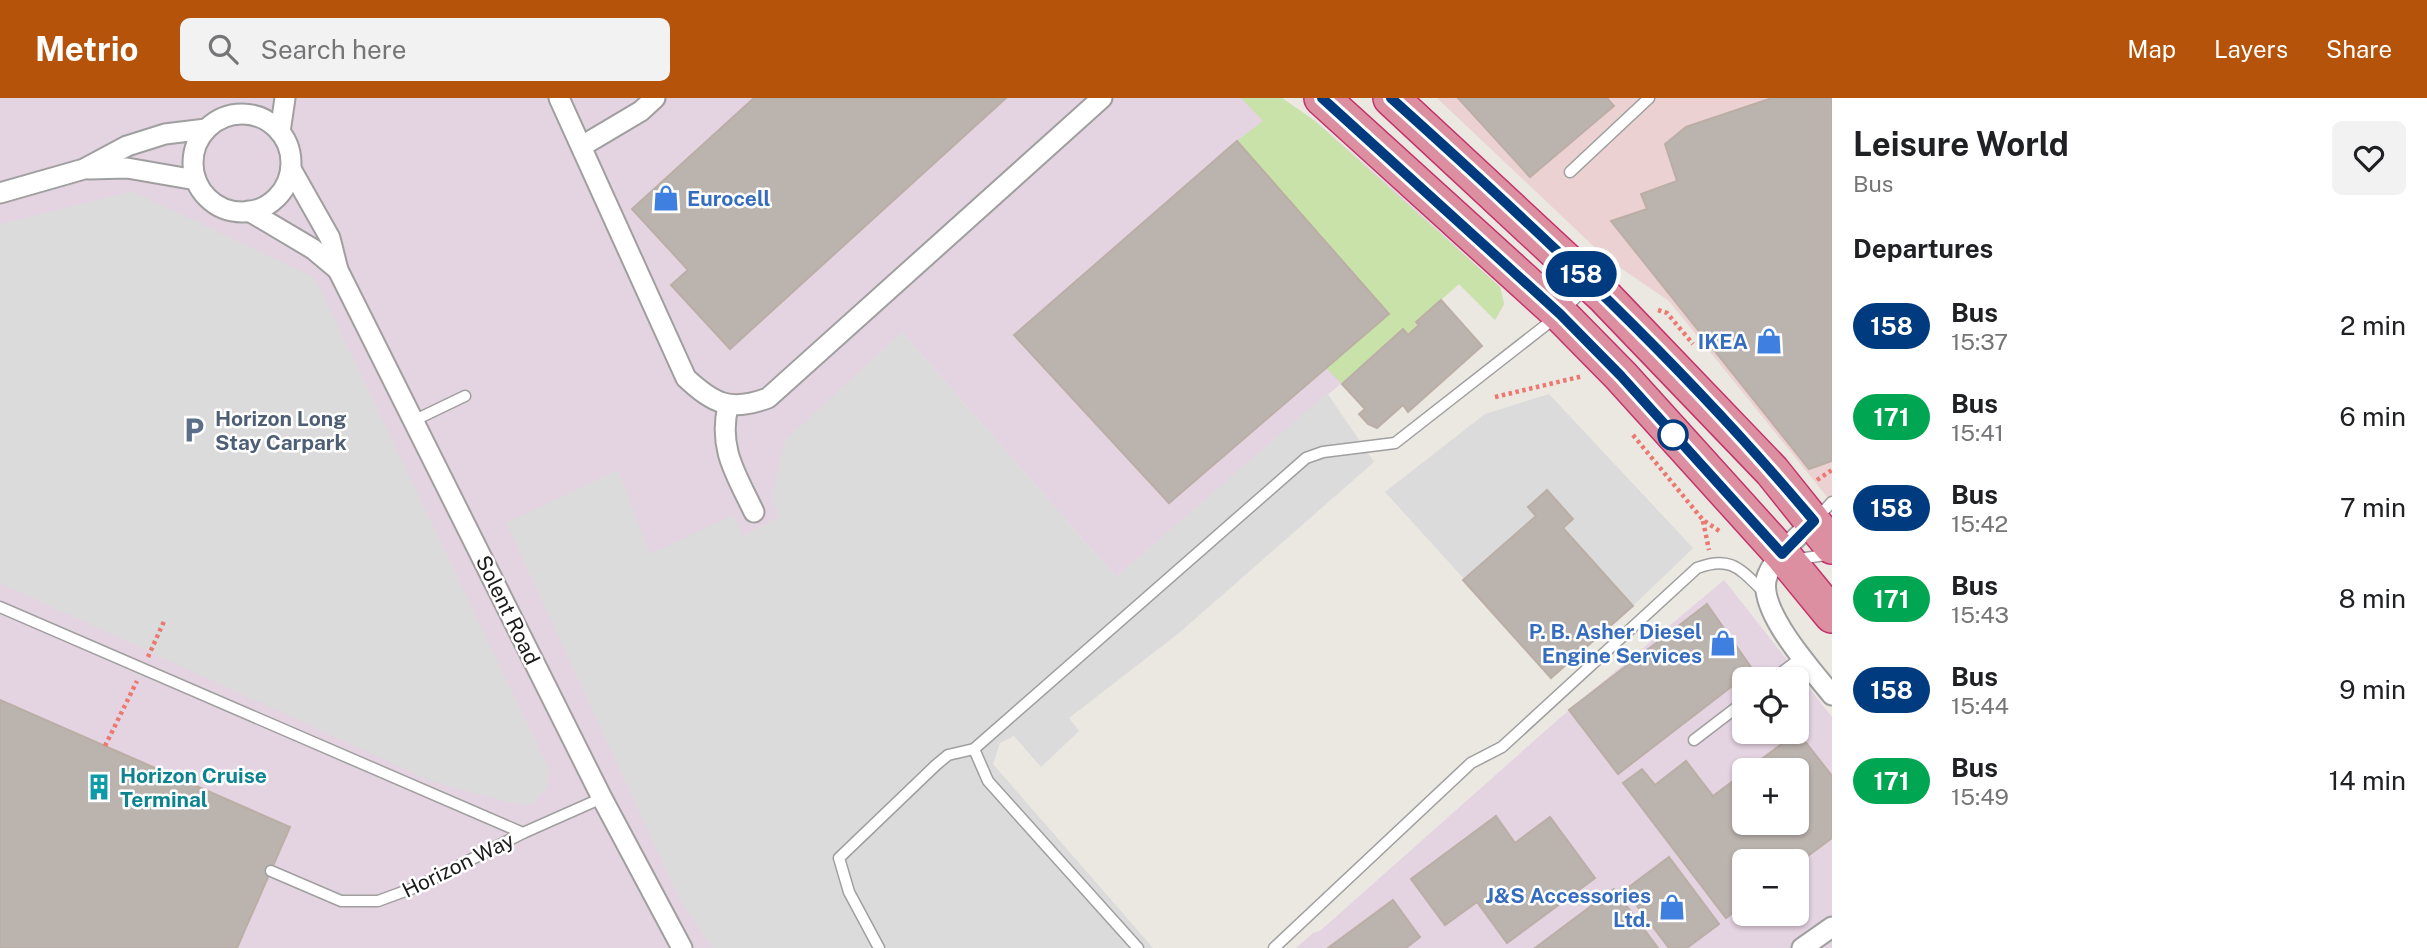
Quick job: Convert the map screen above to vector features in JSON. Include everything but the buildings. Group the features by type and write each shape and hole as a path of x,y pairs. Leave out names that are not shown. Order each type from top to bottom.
{"highway":[{"path":"1322,98 1560,314 1621,376 1782,554 1832,615"},
{"path":"1391,98 1590,283 1826,523"}],"street":[{"path":"281,132 285,98"},
{"path":"559,98 686,378 705,395 728,406 748,405 768,398 1102,98"},
{"path":"582,146 641,111 655,98"},
{"path":"244,106 281,132 287,143 291,169 286,185 277,197 249,211 232,211 217,205 204,194 196,180 194,153 206,130 216,121 244,106"},
{"path":"0,193 84,169 140,142 165,134 206,130"},
{"path":"84,169 127,168 196,180"},
{"name":"Solent Road","path":"291,169 330,238 338,270 602,798 682,948"},
{"name":"Solent Road","path":"249,211 313,249 338,270"},
{"path":"728,406 723,430 728,456 754,512"},
{"path":"1826,523 1782,554 1767,575 1764,592 1772,614 1832,695"},
{"path":"1802,948 1832,927"}],"lane":[{"path":"1570,172 1648,98"},
{"path":"879,948 849,892 839,858 936,765 948,755 974,749 1298,464 1323,452 1395,443 1560,314 1590,283"},
{"path":"415,421 465,396"},
{"path":"1782,554 1804,561 1832,553"},
{"path":"1274,948 1471,763 1502,747 1697,568 1712,562 1726,562 1741,569 1764,592"},
{"path":"0,607 523,833"},
{"path":"1789,667 1802,657"},
{"path":"1694,740 1732,711"},
{"path":"974,749 988,781 1138,948"},
{"name":"Horizon Way","path":"271,872 341,901 378,901 419,886 523,833 602,798"}],"path":[{"path":"1494,397 1583,376"},
{"path":"1625,425 1703,520 1712,562"},
{"path":"1817,480 1832,470"}],"shaded area":[{"path":"0,98 1282,98 1315,121 1500,287 1504,304 1495,320 1459,284 1416,322 1419,325 1408,335 1403,330 1116,577 902,332 779,517 742,537 733,516 847,948 0,948"},
{"name":"IKEA","path":"1437,98 1832,98 1832,503 1669,301 1606,258"},
{"name":"Horizon Long Stay Carpark","path":"132,191 315,278 549,769 547,788 534,803 525,805 504,801 433,782 0,583 0,224"},
{"path":"902,332 1116,577 1327,393 1374,462 1179,633 1069,718 1079,731 1041,767 1014,736 1000,743 993,764 1153,948 712,948 679,898 506,523 618,470 650,554 733,515 743,536 779,517 771,498 786,439"},
{"path":"1549,394 1693,548 1633,606 1563,528 1573,519 1547,491 1528,507 1536,516 1465,580 1385,492 1485,414"},
{"path":"1724,580 1793,667 1732,667 1732,744 1809,744 1809,688 1832,717 1832,948 1296,948 1313,933 1320,931 1561,717"}],"green space":[{"path":"1241,98 1282,98 1315,121 1500,287 1504,304 1495,320 1459,284 1416,322 1419,325 1408,335 1403,329 1342,384 1326,368 1389,314 1237,141 1263,121"}],"bus line":[{"name":"158","path":"1322,98 1560,314 1621,376 1782,554 1814,521 1772,471 1604,296 1391,98"}],"place":[{"name":"Eurocell","path":"666,198"},
{"name":"IKEA","path":"1769,341"},
{"name":"Horizon Long Stay Carpark","path":"194,430"},
{"name":"P. B. Asher Diesel Engine Services","path":"1723,643"},
{"name":"Horizon Cruise Terminal","path":"99,787"},
{"name":"J&S Accessories Ltd.","path":"1672,907"}]}
